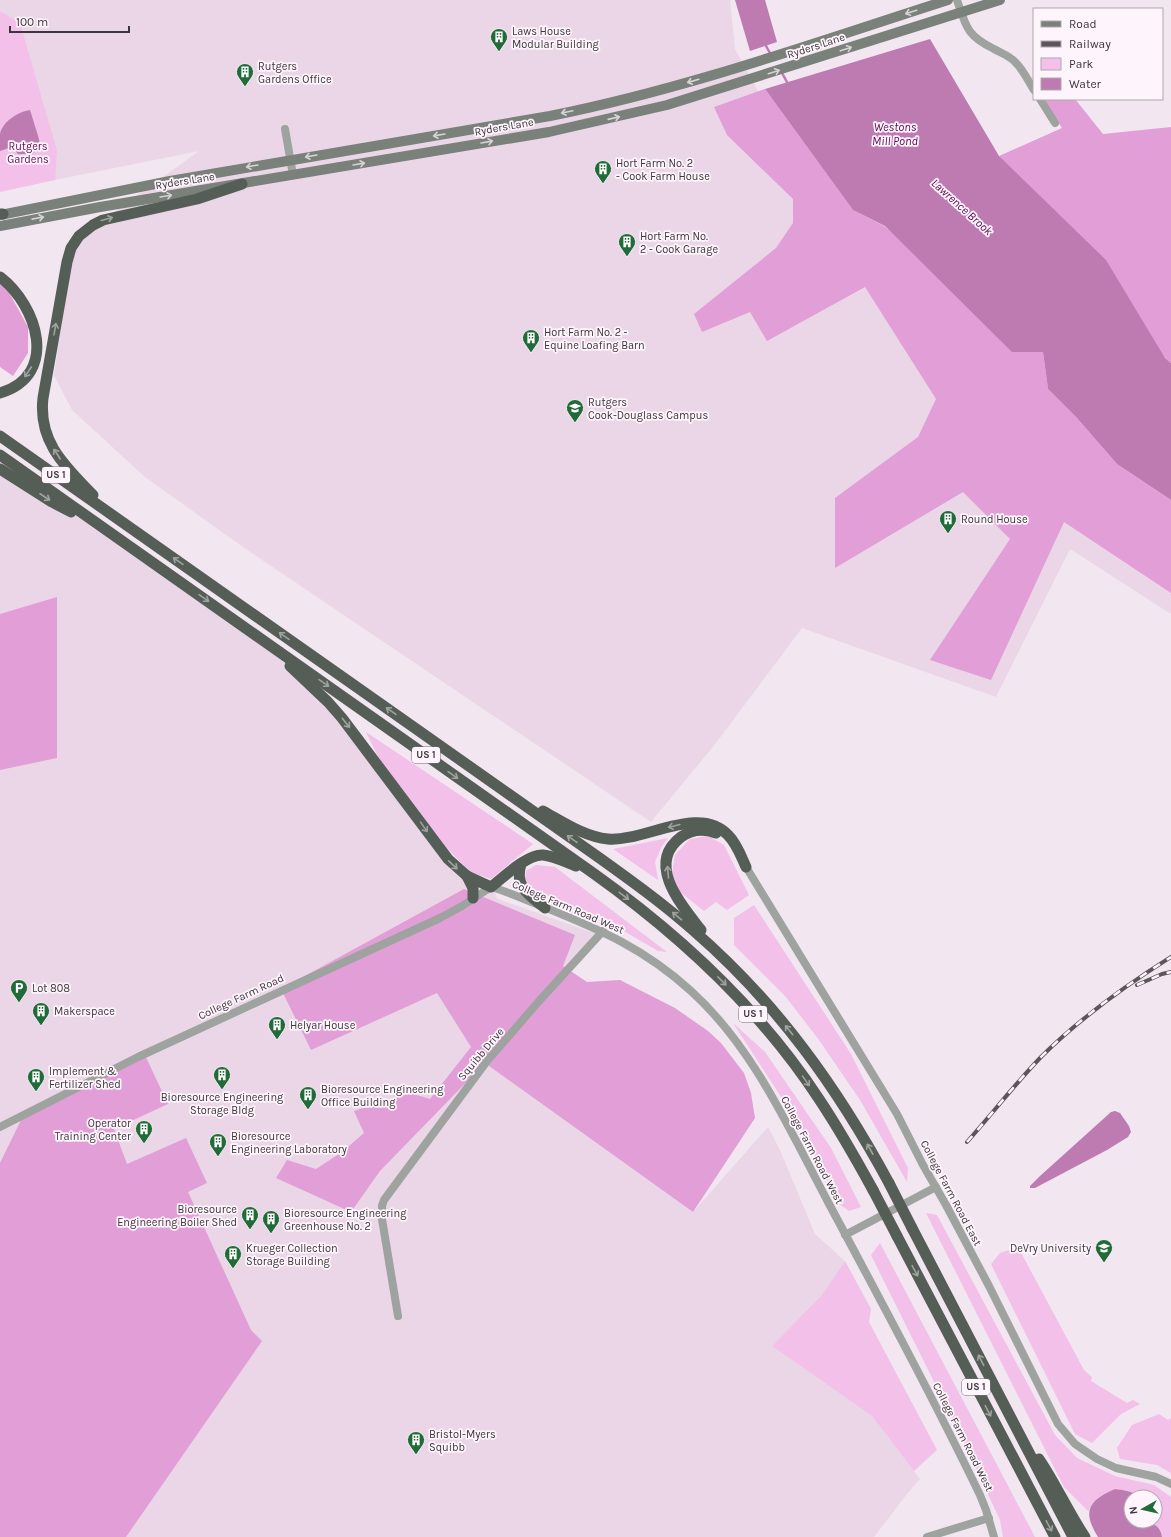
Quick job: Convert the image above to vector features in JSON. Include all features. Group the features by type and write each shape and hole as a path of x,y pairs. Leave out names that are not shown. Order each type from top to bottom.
{"highway":[{"path":"111,514 58,457 48,437 42,418 43,398 69,254 79,236 88,228 99,222 197,199 242,184"},
{"path":"0,277 12,287 25,304 34,325 37,345 34,363 27,375 13,388 0,393"},
{"name":"US 1","path":"0,436 649,894 717,951 772,1010 814,1061 847,1110 889,1183 1073,1537"},
{"name":"US 1","path":"0,455 593,873 641,908 706,965 746,1007 784,1051 819,1098 849,1147 1055,1537"},
{"path":"0,469 52,502 103,527"},
{"path":"258,636 328,702 409,806 441,852 454,866 467,876 491,886 533,857 545,856 593,873"},
{"path":"506,792 587,834 602,838 617,839 631,837 691,822 702,822 713,825 724,831 732,840 746,867"},
{"path":"717,951 672,891 667,874 667,861 669,853 676,842 685,835 696,831 707,831 719,835 726,840 746,867"},
{"path":"521,864 519,875 521,886 545,908"},
{"path":"467,876 473,888 473,898"},
{"path":"1011,1419 1050,1475 1085,1537"}],"main road":[{"name":"Ryders Lane","path":"1,214 156,184 570,112 645,94 730,69 948,0"},
{"name":"Ryders Lane","path":"0,226 100,207 582,125 667,105 1000,0"}],"street":[{"path":"957,0 970,34 984,44 1016,62 1033,88"},
{"path":"1041,100 1055,123"},
{"path":"285,129 293,175"},
{"name":"College Farm Road East","path":"746,867 897,1114 999,1305 1048,1405 1064,1431 1082,1449 1108,1465 1156,1477 1171,1484"},
{"name":"College Farm Road","path":"0,1127 138,1057 440,918 491,886"},
{"name":"College Farm Road West","path":"491,886 603,932 627,944 668,972 703,1003 733,1036 762,1081 845,1235 980,1495 989,1518 994,1537"},
{"name":"Squibb Drive","path":"398,1316 382,1219 382,1206 384,1200 487,1062 540,1000 603,932"},
{"path":"845,1235 936,1187"},
{"path":"926,1537 989,1518"}],"shaded area":[{"name":"Rutgers Cook-Douglass Campus","path":"0,0 730,0 735,49 763,100 1171,515 1171,614 1070,549 996,697 802,628 716,743 651,822 243,547 145,477 72,410 54,375 72,253 77,239 199,151 0,191"},
{"path":"765,89 853,210 884,226 1043,352 1048,389 1077,418 1117,464 1171,500 1171,593 1064,522 991,680 930,660 1010,539 963,492 835,568 835,498 918,437 936,399 865,287 767,341 750,312 702,332 694,314 776,248 793,223 793,199 727,135 714,107"},
{"path":"1044,100 1076,100 1103,134 1171,127 1171,363 1165,358 999,156 1062,128"},
{"path":"0,284 6,287 28,327 28,353 13,376 0,367"},
{"path":"0,455 258,636 321,694 441,852 491,887 498,899 599,935 495,1052 693,1212 768,1127 780,1150 815,1234 845,1261 822,1295 772,1346 872,1416 920,1479 874,1537 0,1537"},
{"path":"57,597 57,758 0,770 0,614"},
{"path":"464,889 575,935 563,966 587,982 620,980 675,1008 708,1031 721,1043 744,1073 751,1093 755,1118 693,1212 485,1063 380,1171 351,1212 276,1178 287,1160 316,1169 342,1152 364,1133 354,1111 410,1093 430,1099 471,1047 437,993 311,1050 281,989"},
{"path":"143,1051 168,1104 114,1129 127,1164 186,1138 207,1183 188,1192 251,1330 262,1341 126,1537 0,1537 0,1163 25,1112"}],"green space":[{"name":"Rutgers Gardens","path":"0,11 20,23 57,151 55,180 0,192"},
{"path":"366,732 533,844 491,879 470,872 446,847 383,767"},
{"path":"708,836 724,845 749,895 727,910 716,902 704,911 680,892 672,874 675,855 690,839"},
{"path":"668,838 662,846 655,862 658,880 613,849"},
{"path":"536,865 555,867 667,952 658,951 600,917 535,890 525,881 526,871"},
{"path":"754,905 851,1054 908,1168 907,1182 860,1100 819,1040 786,997 734,945 734,918"},
{"path":"733,1023 765,1052 831,1148 861,1207 849,1211 839,1204 802,1129"},
{"path":"926,1213 937,1215 1055,1435 1077,1458 1115,1476 1154,1485 1160,1489 1115,1489 1093,1503 1088,1511 1064,1487"},
{"path":"880,1243 1035,1537 1003,1537 1000,1520 956,1426 871,1255"},
{"path":"1018,1247 1084,1370 1092,1377 1091,1381 1127,1403 1133,1400 1140,1404 1121,1414 1092,1443 1075,1434 991,1264 1000,1253"},
{"path":"845,1261 871,1309 869,1322 937,1450 914,1471 872,1416 772,1346 822,1295"},
{"path":"1159,1414 1168,1420 1171,1418 1171,1473 1157,1465 1120,1459 1117,1448 1132,1425"},
{"path":"1163,1491 1171,1497 1171,1537 1162,1537 1159,1529 1163,1529"}],"water":[{"path":"735,0 765,0 777,42 750,51"},
{"name":"Westons Mill Pond","path":"930,39 999,156 1106,260 1165,358 1171,363 1171,500 1117,464 1077,418 1048,389 1043,352 1012,352 885,226 853,210 765,89"},
{"path":"30,110 40,147 32,154 18,154 12,147 0,151 0,134 4,125 16,115"},
{"path":"1115,1111 1120,1113 1129,1126 1131,1132 1128,1137 1107,1150 1035,1188 1030,1188 1030,1186 1040,1176 1111,1112"},
{"path":"1115,1489 1123,1490 1123,1529 1159,1529 1162,1537 1098,1537 1090,1520 1090,1508 1106,1493"}],"waterway":[{"name":"Lawrence Brook","path":"765,44 771,55"},
{"name":"Lawrence Brook","path":"781,71 788,84"}],"railway":[{"path":"967,1142 1041,1057 1071,1029 1103,1003 1171,957"},
{"path":"1137,985 1162,974 1171,972"}],"place":[{"name":"Laws House Modular Building","path":"499,52"},
{"name":"Rutgers Gardens Office","path":"245,87"},
{"name":"Hort Farm No. 2 - Cook Farm House","path":"603,184"},
{"name":"Hort Farm No. 2 - Cook Garage","path":"627,257"},
{"name":"Hort Farm No. 2 - Equine Loafing Barn","path":"531,353"},
{"name":"Rutgers Cook-Douglass Campus","path":"575,423"},
{"name":"Round House","path":"948,534"},
{"name":"Lot 808","path":"19,1003"},
{"name":"Makerspace","path":"41,1026"},
{"name":"Helyar House","path":"277,1040"},
{"name":"Bioresource Engineering Storage Bldg","path":"222,1090"},
{"name":"Implement & Fertilizer Shed","path":"36,1092"},
{"name":"Bioresource Engineering Office Building","path":"308,1110"},
{"name":"Operator Training Center","path":"144,1144"},
{"name":"Bioresource Engineering Laboratory","path":"218,1157"},
{"name":"Bioresource Engineering Boiler Shed","path":"250,1230"},
{"name":"Bioresource Engineering Greenhouse No. 2","path":"271,1234"},
{"name":"DeVry University","path":"1104,1263"},
{"name":"Krueger Collection Storage Building","path":"233,1269"},
{"name":"Bristol-Myers Squibb","path":"416,1455"}]}
